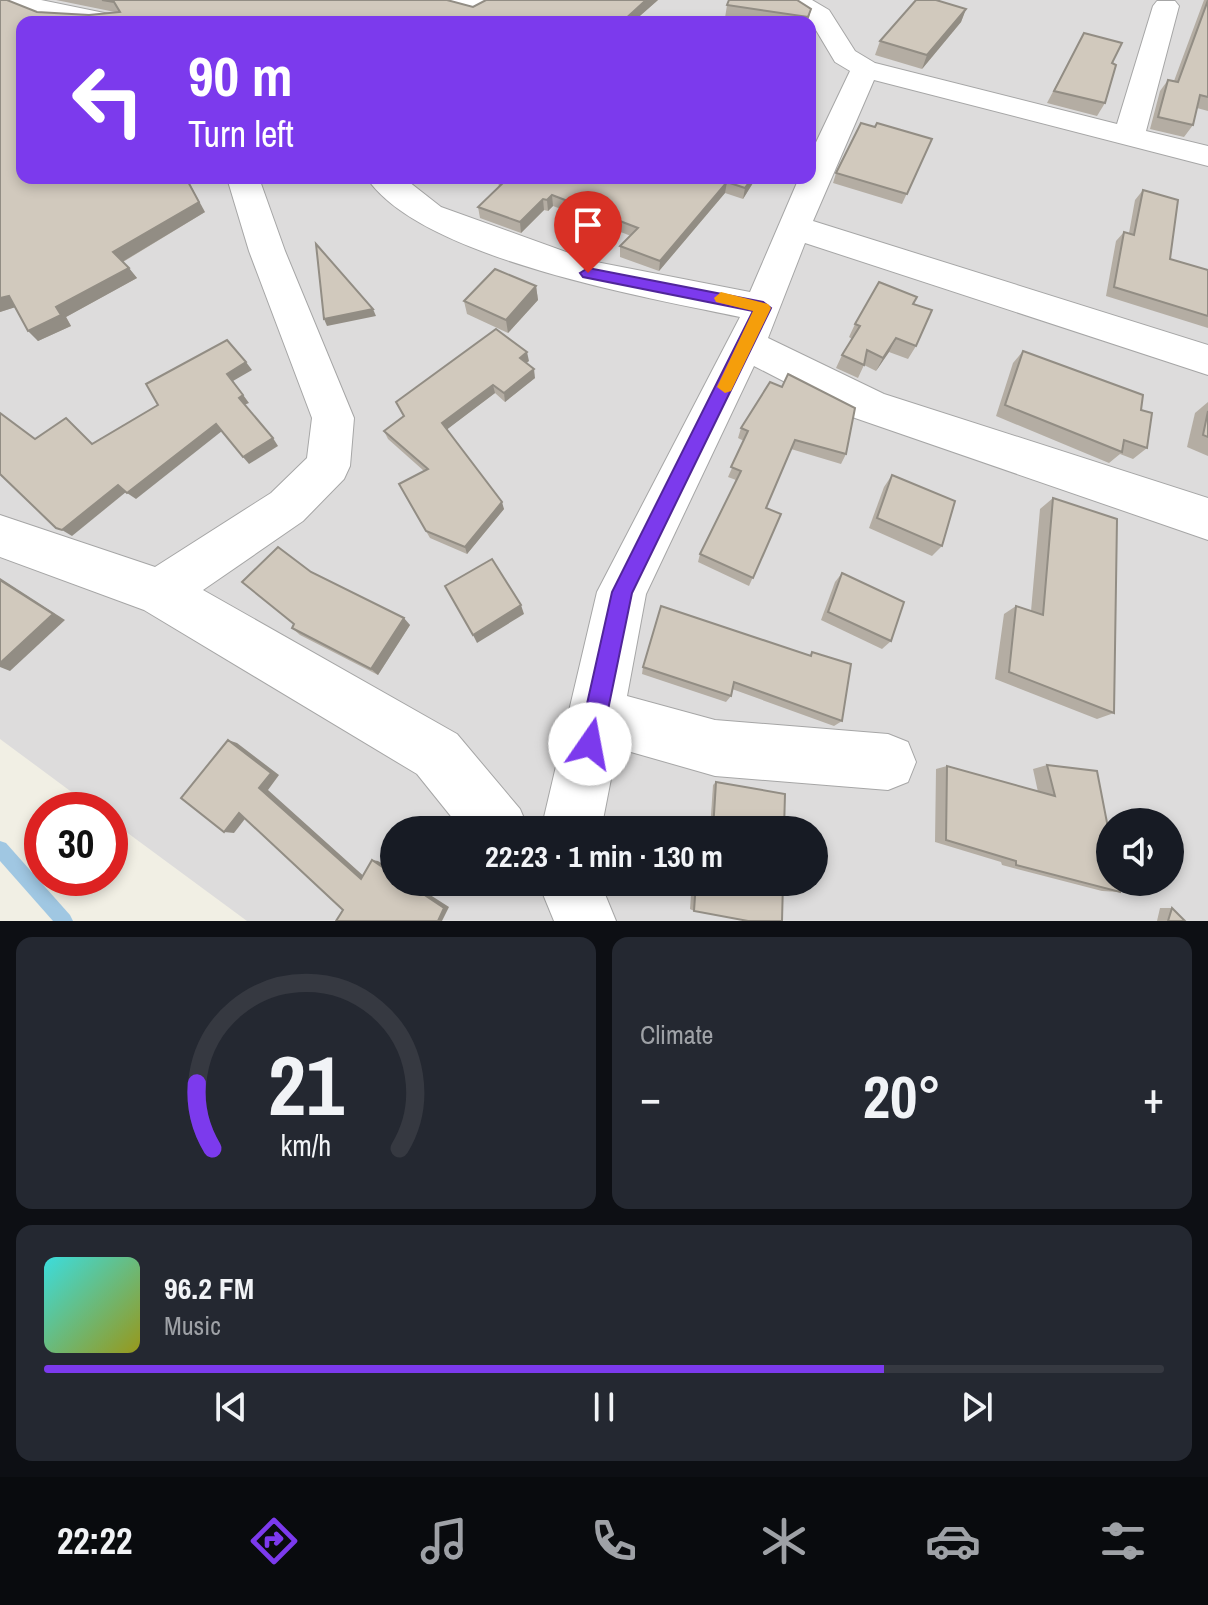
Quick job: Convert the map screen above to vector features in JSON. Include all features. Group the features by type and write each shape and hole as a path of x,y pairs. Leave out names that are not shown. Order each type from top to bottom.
{"street":[{"path":"20,0 47,12 72,16"},
{"path":"449,0 475,7 488,0"},
{"path":"794,0 820,15 845,56 865,69 1208,156"},
{"path":"1129,136 1166,6"},
{"path":"816,177 865,69"},
{"path":"159,592 287,507 328,466 333,418 267,251 245,184"},
{"path":"390,184 429,215 510,247 754,326 870,406 1208,519"},
{"path":"574,816 622,592 754,326 813,184"},
{"path":"793,227 1208,360"},
{"path":"0,536 159,592 437,754 488,816"},
{"path":"596,715 715,748 888,762"},
{"path":"575,896 585,921"}],"shaded area":[{"path":"0,0 1208,0 1208,921 247,921 128,833 128,792 72,792 0,739"}],"building":[{"path":"0,0 37,12 89,15 120,12 114,2 102,0 447,0 473,7 486,0 646,0 629,16 16,16 16,184 189,184 199,202 113,252 129,268 56,307 61,315 28,331 9,296 0,298"},
{"path":"729,0 797,0 811,9 808,16 801,16 727,5"},
{"path":"916,0 936,0 966,9 927,55 880,41"},
{"path":"1208,0 1208,97 1200,95 1193,125 1158,117 1168,80 1178,82"},
{"path":"1084,33 1122,43 1112,63 1116,65 1105,103 1054,91"},
{"path":"861,123 875,127 877,123 932,139 907,194 836,173"},
{"path":"502,184 725,184 660,261 620,246 638,228 552,195 547,200 543,199 520,222 478,207"},
{"path":"1143,190 1178,200 1170,259 1208,270 1208,316 1114,287 1124,232 1134,235"},
{"path":"316,244 373,309 324,319"},
{"path":"495,269 536,286 506,320 464,301"},
{"path":"879,282 917,297 913,304 932,310 916,346 896,338 883,358 867,350 864,365 842,355 860,326 855,324"},
{"path":"496,329 527,352 520,358 534,369 504,393 493,385 442,423 502,502 465,547 426,531 399,484 428,469 384,431 404,416 396,402"},
{"path":"227,340 246,362 227,374 243,395 239,398 273,438 243,457 216,424 127,493 118,485 62,530 56,528 0,474 0,413 35,439 66,418 92,444 158,405 146,384"},
{"path":"1023,351 1143,395 1141,410 1152,413 1147,448 1124,440 1122,452 1005,405"},
{"path":"788,374 855,408 846,454 795,440 766,508 781,514 753,578 700,554 741,471 731,467 748,431 741,428 770,382 782,387"},
{"path":"1208,411 1208,437 1203,435"},
{"path":"892,475 955,501 942,546 877,518"},
{"path":"1053,498 1117,519 1114,713 1009,672 1016,606 1043,615"},
{"path":"278,547 311,572 404,618 371,669 292,628 294,624 242,582"},
{"path":"492,559 521,605 473,635 445,586"},
{"path":"842,573 904,602 891,641 828,612"},
{"path":"0,580 53,614 0,663"},
{"path":"661,606 811,656 812,652 851,664 842,721 734,682 731,696 643,667"},
{"path":"228,740 271,773 259,788 361,879 372,860 380,865 380,896 426,896 444,908 438,921 336,921 343,910 239,813 224,832 181,798"},
{"path":"1047,765 1097,771 1104,808 1096,808 1096,886 1016,865 1016,861 946,840 947,766 1055,796"},
{"path":"716,782 785,794 784,816 714,816"},
{"path":"695,896 783,896 782,921 748,921 694,911"},
{"path":"1172,908 1185,921 1168,921"}],"waterway":[{"path":"0,849 64,921"}],"slow traffic":[{"path":"721,298 763,308 725,387"}],"route":[{"path":"588,273 698,292 763,308 622,592 590,744"}]}
